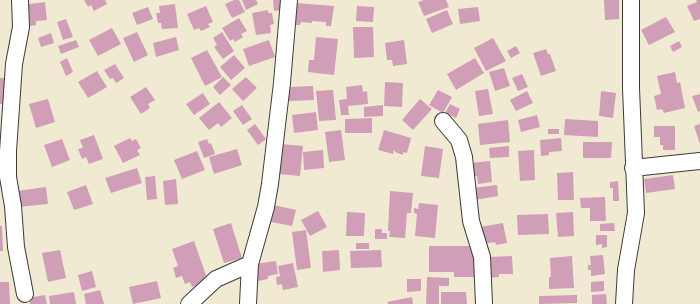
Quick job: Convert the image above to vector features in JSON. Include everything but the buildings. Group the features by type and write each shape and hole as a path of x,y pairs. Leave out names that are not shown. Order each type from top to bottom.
{"street":[{"path":"20,0 21,27 14,64 6,206 16,246 25,294"},
{"path":"248,304 250,264 266,207 270,184 282,83 289,0"},
{"path":"624,304 626,270 636,213 630,88 631,0"},
{"path":"443,121 459,140 464,157 471,221 482,257 484,304"},
{"path":"634,168 700,161"},
{"path":"189,304 216,279 250,264"}]}
